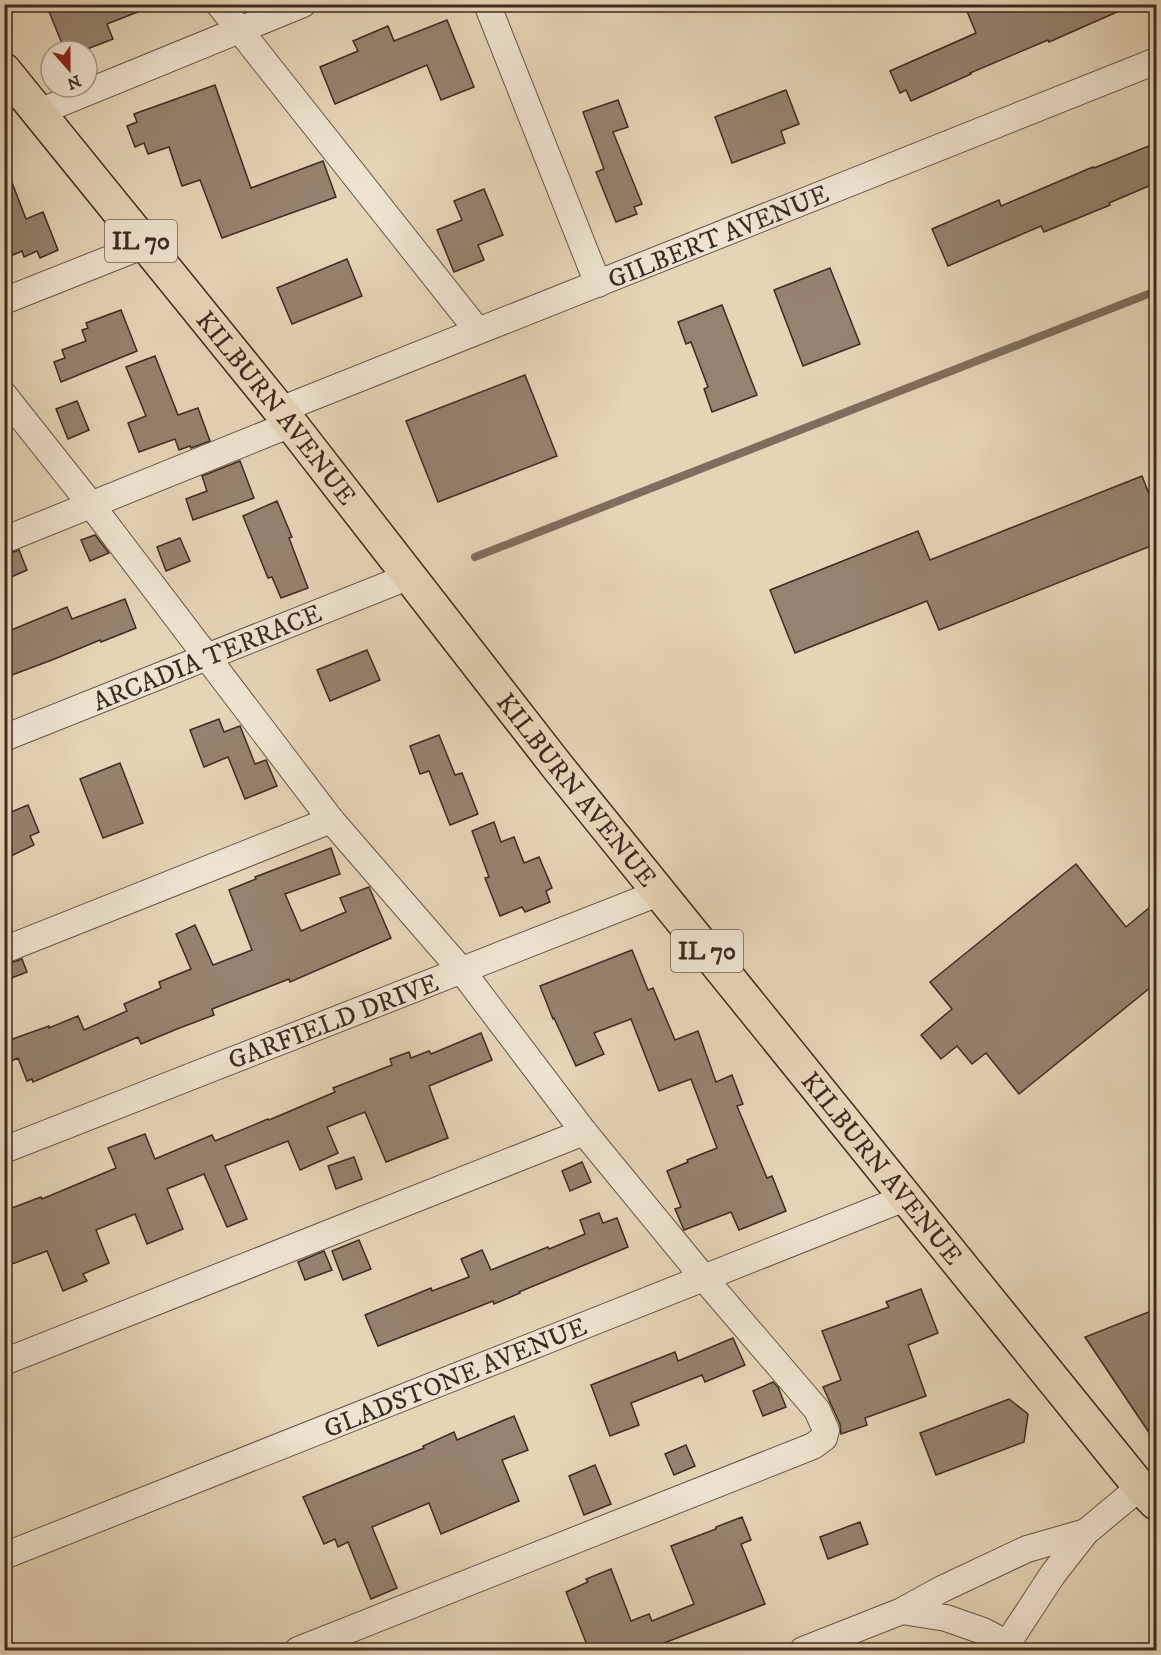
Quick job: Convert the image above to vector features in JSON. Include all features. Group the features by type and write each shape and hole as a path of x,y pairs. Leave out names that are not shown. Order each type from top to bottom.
{"main road":[{"name":"KILBURN AVENUE","path":"4,70 286,417 557,766 1148,1495"}],"street":[{"path":"219,4 478,331"},
{"path":"39,112 303,4"},
{"path":"487,4 598,284"},
{"name":"GILBERT AVENUE","path":"4,540 92,506 478,331 1156,61"},
{"path":"4,302 145,245"},
{"path":"4,395 92,506 331,820 462,971 584,1132 703,1277 817,1410 826,1430 822,1441 298,1650"},
{"name":"ARCADIA TERRACE","path":"4,738 410,576"},
{"path":"4,950 331,820"},
{"name":"GARFIELD DRIVE","path":"4,1150 661,892"},
{"path":"4,1362 584,1132"},
{"name":"GLADSTONE AVENUE","path":"4,1556 905,1198"},
{"path":"803,1650 902,1611 942,1589 1028,1549 1086,1532 1148,1495"},
{"path":"902,1611 946,1618 983,1631 1006,1647 1053,1574 1086,1532"}],"building":[{"path":"46,4 153,4 153,6 107,24 113,39 99,44 99,39 60,39"},
{"path":"964,4 1135,4 1049,42 1048,40 970,73 911,101 906,90 900,93 890,71 976,33"},
{"path":"447,20 474,87 441,100 427,65 335,104 320,67 358,51 353,41 388,26 394,41"},
{"path":"215,85 251,188 323,161 336,197 222,238 200,180 182,186 169,147 148,154 144,143 135,147 127,126 137,122 134,114"},
{"path":"786,90 799,124 781,131 785,143 732,163 715,117"},
{"path":"618,100 628,127 613,132 642,204 634,207 637,214 616,222 596,172 604,169 583,112"},
{"path":"1156,143 1156,183 1044,232 1041,226 948,266 932,229 999,200 1001,206"},
{"path":"4,167 6,167 26,219 43,212 58,250 40,258 37,251 24,257 22,251 13,255 4,235"},
{"path":"484,189 503,235 478,245 484,260 454,272 437,230 462,220 454,201"},
{"path":"347,259 362,296 292,324 277,288"},
{"path":"830,268 860,344 803,366 774,290"},
{"path":"722,305 757,395 712,412 704,389 708,387 691,342 686,344 678,322"},
{"path":"121,310 137,351 61,382 54,362 65,358 62,350 86,341 82,330 88,328 86,323"},
{"path":"155,356 178,415 198,408 210,441 179,450 175,439 139,452 128,423 146,416 126,367"},
{"path":"525,375 557,456 438,502 406,421"},
{"path":"77,401 89,430 68,439 56,409"},
{"path":"240,461 254,498 193,520 186,499 207,491 202,476"},
{"path":"1142,476 1156,512 1156,544 939,630 927,601 795,653 770,590 918,531 930,560"},
{"path":"277,501 292,537 289,538 308,588 281,598 272,577 268,578 243,516"},
{"path":"95,535 109,553 90,561 81,540"},
{"path":"180,538 190,561 166,571 157,547"},
{"path":"19,550 27,570 4,580 4,555"},
{"path":"125,599 136,628 4,678 4,633 67,607 72,619"},
{"path":"367,650 380,680 330,701 317,670"},
{"path":"219,719 224,732 240,726 255,764 266,760 277,786 245,799 228,757 204,767 190,730"},
{"path":"439,735 455,775 462,773 478,814 450,825 429,771 420,774 410,746"},
{"path":"120,763 143,823 103,838 80,779"},
{"path":"28,805 39,832 30,836 34,845 13,855 4,836 4,815"},
{"path":"494,822 501,842 514,837 524,863 539,857 552,888 546,891 550,902 525,912 522,907 500,916 485,878 489,877 472,831"},
{"path":"331,848 340,874 285,894 301,931 346,912 340,898 369,887 391,938 290,982 289,979 212,1009 214,1015 141,1044 138,1037 33,1082 32,1079 27,1081 18,1058 11,1061 4,1042 78,1016 84,1030 127,1011 124,1004 161,988 159,982 191,969 176,934 195,925 213,965 252,950 229,890 256,879 255,877"},
{"path":"1076,864 1126,927 1156,902 1156,983 1019,1094 986,1053 972,1064 957,1046 941,1059 921,1035 952,1009 930,982"},
{"path":"632,950 648,990 653,988 675,1040 698,1031 716,1082 732,1075 743,1104 737,1106 767,1178 772,1176 786,1211 739,1230 731,1212 684,1230 675,1209 681,1207 667,1171 717,1148 691,1079 659,1091 631,1019 594,1033 604,1054 576,1066 540,986"},
{"path":"22,959 27,972 4,981 4,965"},
{"path":"481,1033 492,1060 429,1086 448,1138 386,1162 365,1112 327,1127 338,1153 300,1170 288,1141 225,1166 247,1219 227,1227 204,1174 167,1189 183,1229 147,1244 135,1214 96,1230 109,1263 83,1274 87,1281 63,1291 47,1251 4,1267 4,1211 41,1197 42,1199 116,1168 108,1148 145,1134 155,1159 212,1135 215,1141 335,1092 333,1088 392,1065 390,1059 409,1052 411,1058 429,1051 431,1054"},
{"path":"354,1157 362,1179 336,1189 328,1166"},
{"path":"582,1162 591,1182 570,1191 562,1171"},
{"path":"599,1213 603,1223 617,1218 628,1247 494,1304 493,1301 378,1346 365,1315 431,1288 432,1291 469,1277 461,1259 482,1250 491,1270 585,1234 580,1220"},
{"path":"359,1240 371,1269 343,1280 332,1251"},
{"path":"324,1251 332,1270 305,1280 298,1262"},
{"path":"921,1289 938,1333 908,1345 926,1396 865,1418 867,1425 841,1434 840,1424 823,1387 841,1380 822,1331 889,1307 886,1302"},
{"path":"1156,1309 1156,1443 1085,1337"},
{"path":"733,1338 745,1365 705,1382 702,1375 631,1403 639,1425 610,1436 591,1385 675,1352 678,1361"},
{"path":"773,1382 778,1387 786,1407 763,1416 753,1391"},
{"path":"1009,1399 1028,1414 1024,1442 936,1475 920,1433"},
{"path":"514,1416 528,1450 502,1460 519,1501 441,1534 429,1503 372,1527 397,1588 371,1599 348,1542 338,1547 335,1539 324,1544 303,1497 424,1448 423,1446 454,1432 457,1440"},
{"path":"686,1445 695,1466 674,1475 665,1454"},
{"path":"595,1465 611,1504 584,1515 569,1476"},
{"path":"742,1517 751,1540 741,1544 765,1604 646,1650 589,1650 566,1592 588,1582 586,1579 611,1569 631,1621 649,1614 652,1621 694,1604 671,1546"},
{"path":"860,1522 868,1544 828,1559 820,1537"}],"waterway":[{"path":"475,557 1156,291"}]}
